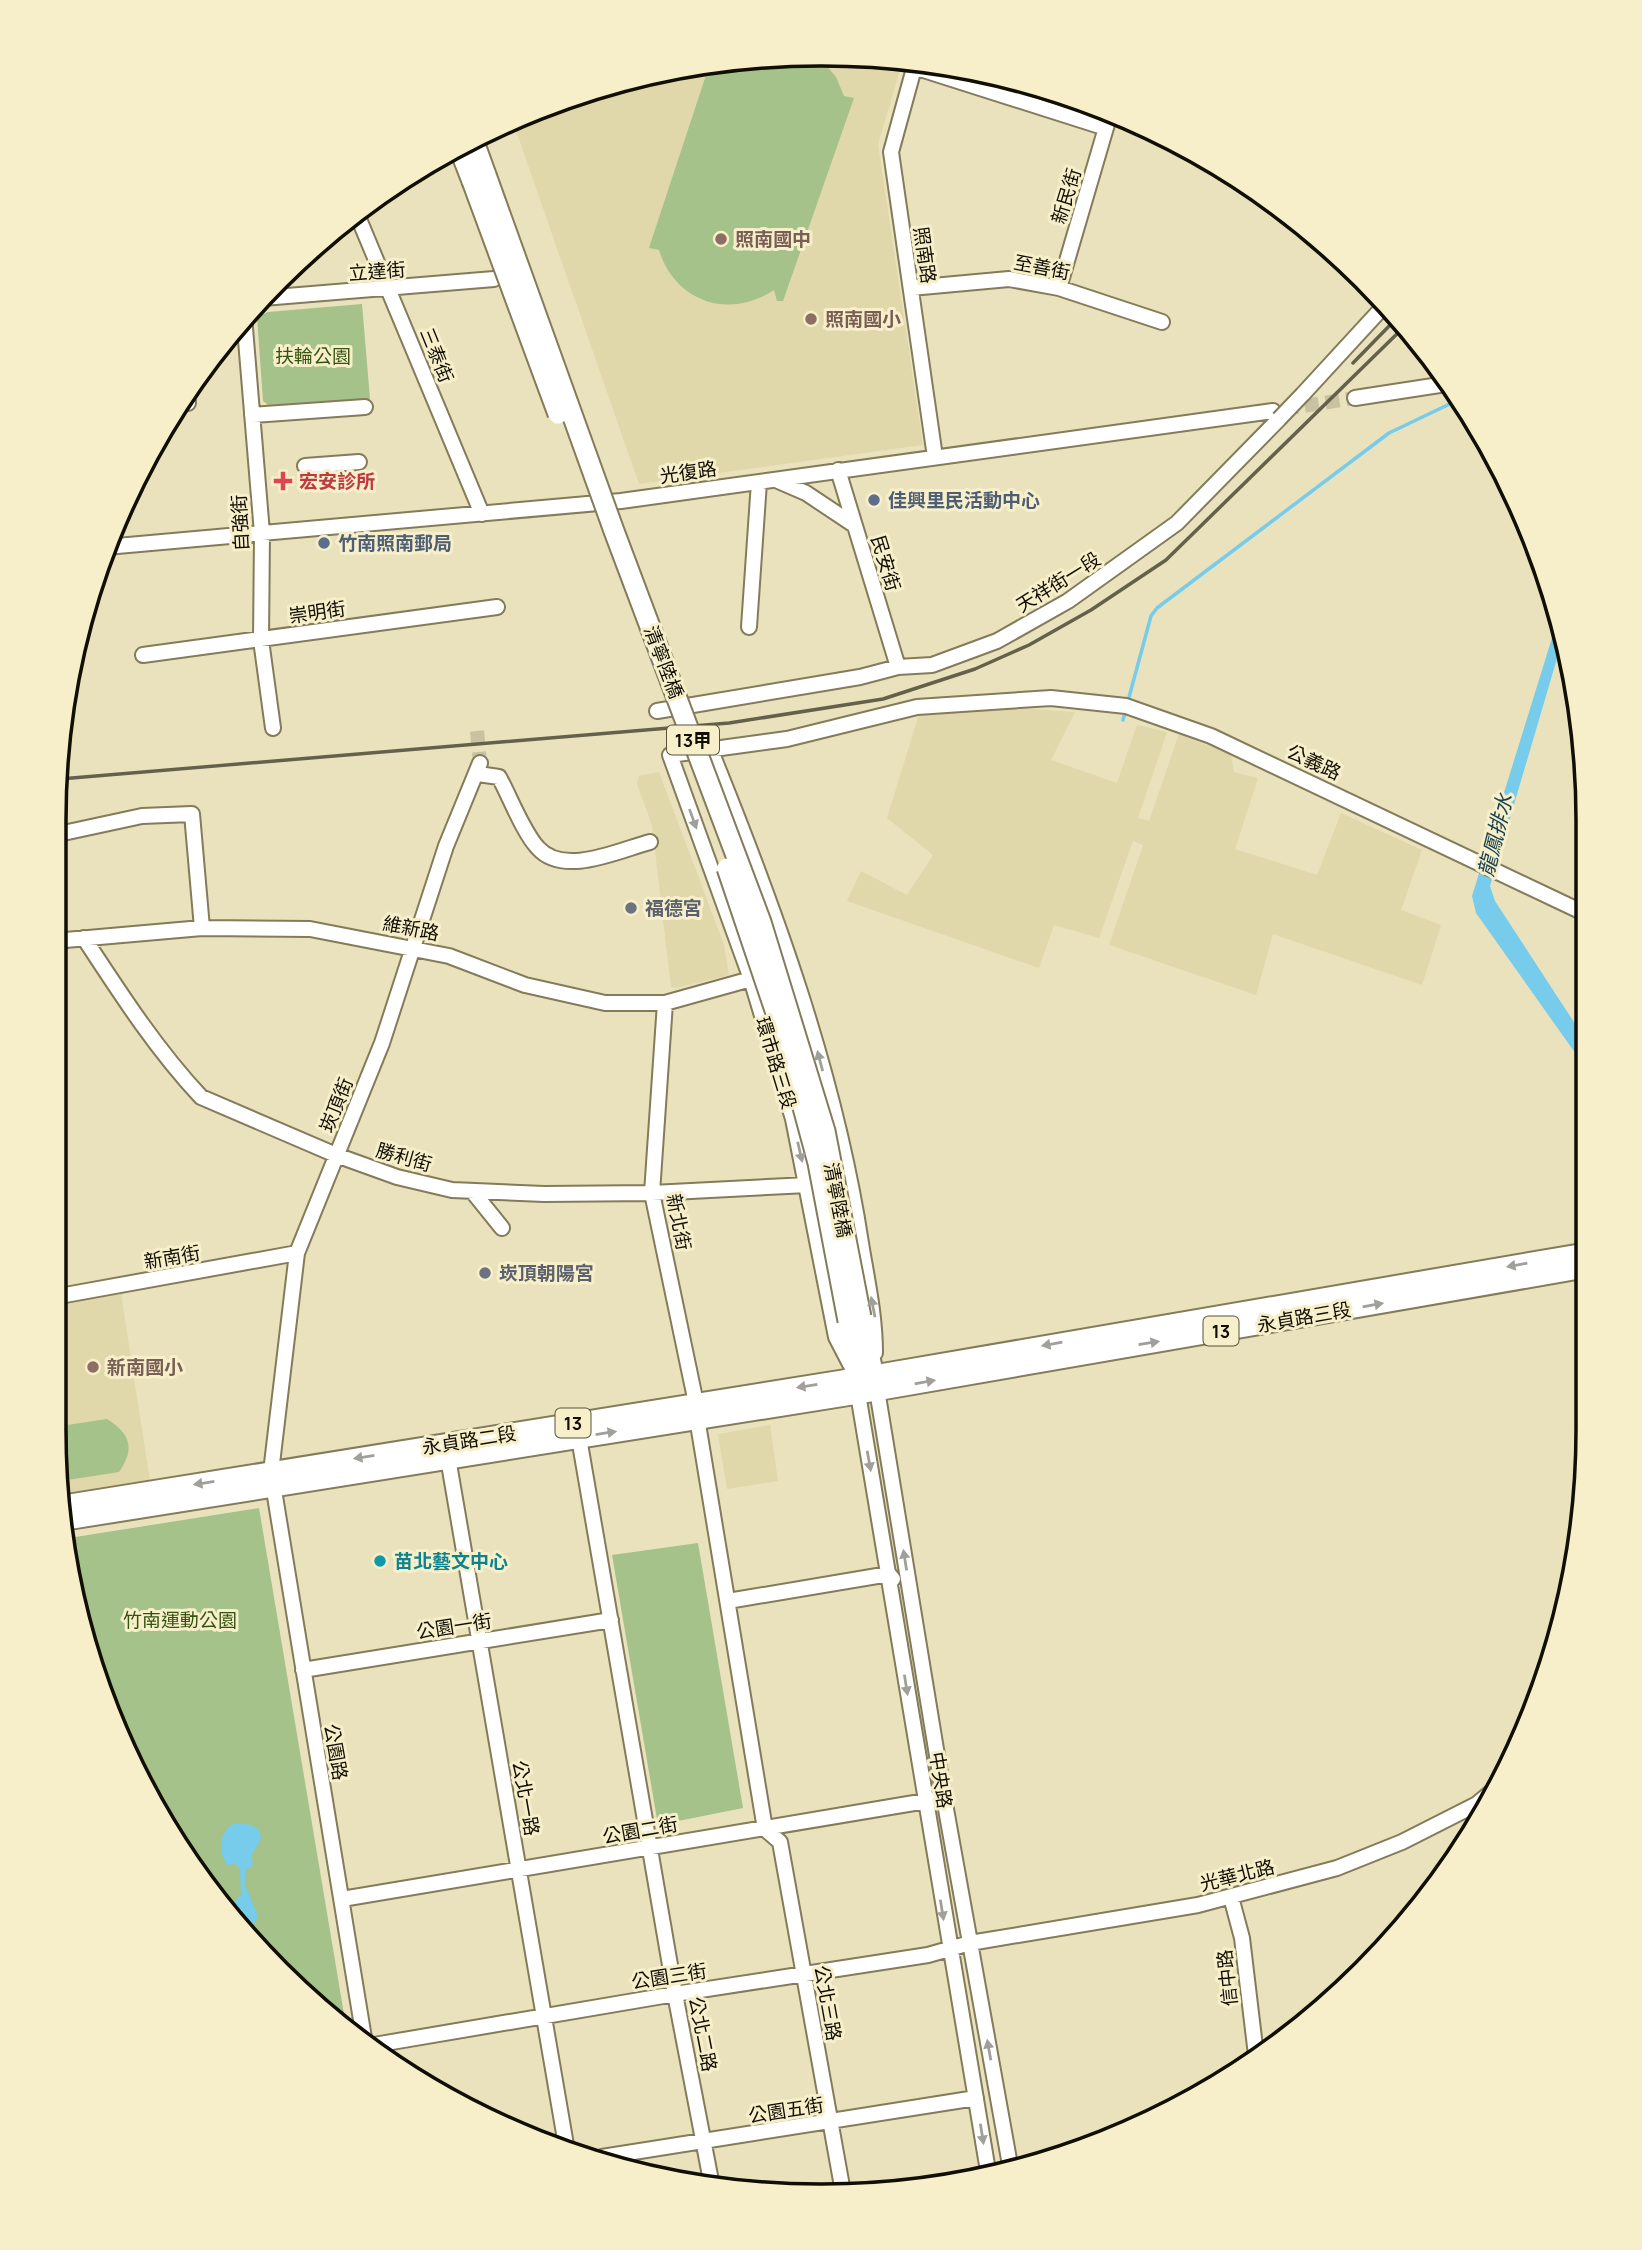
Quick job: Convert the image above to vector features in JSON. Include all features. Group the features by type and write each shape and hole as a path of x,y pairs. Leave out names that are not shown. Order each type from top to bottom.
{"main road":[{"name":"13甲","path":"475,151 479,178"},
{"name":"13甲","path":"464,157 479,178"},
{"name":"清寧陸橋","path":"479,178 755,948 784,1037 818,1163 855,1319 866,1384"},
{"name":"永貞路三段","path":"866,1384 1576,1255"},
{"name":"永貞路三段","path":"866,1384 1576,1269"},
{"name":"永貞路二段","path":"72,1519 272,1480 866,1384"},
{"name":"永貞路二段","path":"71,1504 448,1458 515,1441 579,1438 696,1411"}],"street":[{"name":"照南路","path":"913,72 891,152 935,457"},
{"path":"988,86 1078,112"},
{"name":"新民街","path":"1059,288 1107,123"},
{"name":"三泰街","path":"361,223 482,514"},
{"name":"立達街","path":"278,297 494,279"},
{"name":"至善街","path":"911,288 1009,279 1059,288 1161,322"},
{"name":"天祥街一段","path":"657,711 860,677 898,667 932,665 997,641 1068,601 1177,523 1276,415 1303,394 1378,313"},
{"name":"自強街","path":"245,334 262,533 261,639 273,728"},
{"path":"1355,398 1436,385"},
{"path":"252,415 365,407"},
{"name":"光復路","path":"119,546 621,501 935,457 1276,415"},
{"path":"305,466 359,462"},
{"name":"民安街","path":"838,470 898,667"},
{"path":"775,479 806,494 854,525"},
{"path":"749,627 759,482"},
{"name":"崇明街","path":"143,654 497,607"},
{"name":"公義路","path":"711,751 815,734 901,711 1038,698 1118,705 1138,709 1211,736 1576,909"},
{"path":"711,751 754,857 818,1054 856,1212 875,1321 866,1384"},
{"name":"環市路三段","path":"711,751 670,755 751,979 793,1119 836,1337 866,1384"},
{"name":"崁頂街","path":"272,1480 298,1253 382,1043 446,846 479,769 499,777 537,848 552,860 569,862 650,842"},
{"path":"66,832 142,816 192,814 202,928"},
{"name":"維新路","path":"66,940 202,928 310,929 449,956 526,985 572,998 605,1003 666,1003 751,979"},
{"name":"勝利街","path":"84,938 121,995 180,1075 201,1097 336,1155 397,1177 473,1192 652,1193 808,1185"},
{"name":"新北街","path":"666,1003 652,1193 696,1411 765,1829"},
{"path":"764,1024 804,1011"},
{"path":"473,1192 502,1228"},
{"name":"新南街","path":"66,1295 298,1253"},
{"name":"中央路","path":"866,1384 889,1574 987,2165"},
{"name":"中央路","path":"866,1384 912,1599 944,1798 1009,2160"},
{"name":"公北二路","path":"579,1438 675,1994 710,2175"},
{"name":"公北一路","path":"448,1458 565,2138"},
{"name":"公園路","path":"272,1480 362,2028"},
{"path":"727,1601 889,1574 912,1599"},
{"name":"公園一街","path":"303,1670 611,1620"},
{"name":"公園二街","path":"342,1899 944,1798"},
{"name":"光華北路","path":"970,1943 1231,1897 1337,1868 1402,1842 1474,1805"},
{"name":"公北三路","path":"765,1829 780,1842 841,2183"},
{"name":"信中路","path":"1231,1897 1242,1938 1255,2046"},
{"name":"公園三街","path":"384,2043 928,1955 970,1943"},
{"name":"公園五街","path":"616,2155 976,2098"}],"shaded area":[{"path":"821,66 900,71 878,144 923,445 639,484 516,131 626,92 723,73"},
{"path":"1015,708 1075,712 1051,760 1117,783 1137,725 1167,732 1138,818 1149,821 1179,734 1231,755 1234,772 1258,778 1235,849 1317,875 1341,813 1422,850 1401,910 1441,925 1422,985 1273,934 1256,995 1109,945 1143,845 1133,841 1099,938 1054,925 1039,968 847,901 861,871 907,895 933,855 887,818 919,714"},
{"path":"659,772 724,945 729,975 676,988 671,987 652,825 637,784 639,776"},
{"name":"新南國小","path":"121,1294 150,1481 70,1493 66,1429 66,1302"},
{"path":"770,1425 778,1481 727,1489 718,1434"}],"green space":[{"path":"827,66 836,77 844,96 854,98 783,301 777,301 774,290 739,304 706,301 677,282 659,250 649,248 706,76 772,68"},
{"name":"扶輪公園","path":"362,304 370,399 272,408 263,401 257,320 268,312"},
{"path":"107,1419 121,1430 126,1436 129,1449 119,1472 68,1480 66,1425"},
{"name":"竹南運動公園","path":"259,1508 344,2013 287,1963 254,1926 222,1888 168,1806 144,1763 107,1672 92,1624 75,1537"},
{"path":"698,1543 743,1808 658,1825 612,1555"}],"water":[{"name":"龍鳳排水","path":"1552,637 1557,658 1490,886 1495,901 1576,1025 1576,1054 1476,913 1472,896"},
{"path":"234,1823 252,1825 259,1830 261,1839 251,1856 253,1865 245,1871 245,1885 258,1916 253,1925 234,1902 241,1895 240,1868 236,1864 227,1865 221,1848 221,1842"}],"waterway":[{"path":"1128,701 1151,616 1157,608 1389,433 1449,404"},
{"path":"1123,720 1126,709"}],"tunnel":[{"path":"1284,409 1355,398"},
{"path":"477,731 480,763"}],"railway":[{"path":"1353,363 1389,326"},
{"path":"68,778 729,723 883,699 975,669 1029,645 1091,610 1166,560 1397,334"}],"place":[{"name":"照南國中","path":"721,239"},
{"name":"照南國小","path":"811,319"},
{"name":"宏安診所","path":"283,481"},
{"name":"佳興里民活動中心","path":"874,500"},
{"name":"竹南照南郵局","path":"324,543"},
{"name":"福德宮","path":"631,908"},
{"name":"崁頂朝陽宮","path":"485,1273"},
{"name":"新南國小","path":"93,1367"},
{"name":"苗北藝文中心","path":"380,1561"}]}
